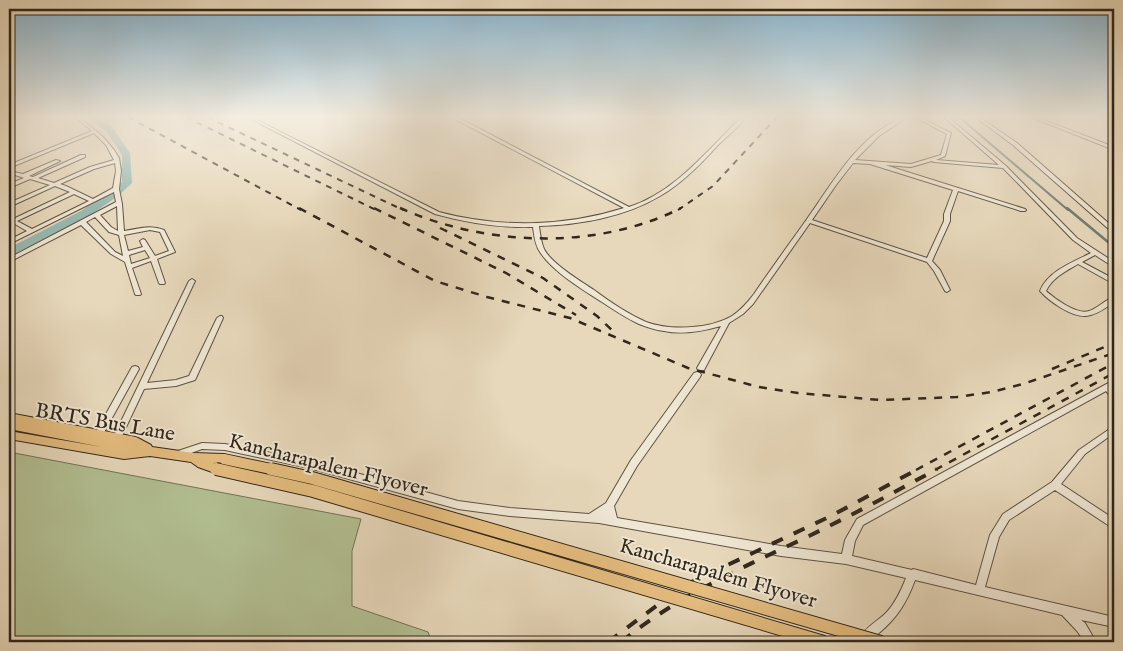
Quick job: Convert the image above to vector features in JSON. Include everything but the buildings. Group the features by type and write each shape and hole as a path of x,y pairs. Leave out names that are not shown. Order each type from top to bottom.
{"main road":[{"path":"9,417 136,441 154,452"},
{"name":"BRTS Bus Lane","path":"9,425 194,458"},
{"path":"9,435 124,455 154,452"},
{"name":"Kancharapalem Flyover","path":"194,458 224,459 312,478 881,642"},
{"name":"Kancharapalem Flyover","path":"194,458 202,464 216,469 313,491 824,642"}],"street":[{"path":"9,167 55,147"},
{"path":"28,178 58,157 62,147"},
{"path":"107,147 117,161 117,190 121,233 128,264 138,294"},
{"path":"310,147 437,213 466,222 536,225 589,219 629,209 665,191 711,147"},
{"path":"514,147 629,209"},
{"path":"536,225 540,246 547,257 599,297 643,323 672,331 685,331 727,322 740,313 754,297 852,161 866,147"},
{"path":"852,161 911,166 944,155 946,147"},
{"path":"982,147 1075,238 1095,254 1114,265"},
{"path":"1019,147 1114,231"},
{"path":"9,186 83,156"},
{"path":"42,165 58,157"},
{"path":"931,160 1004,167"},
{"path":"9,205 92,168 117,161"},
{"path":"869,162 1023,210"},
{"path":"9,172 55,184 93,201"},
{"path":"9,242 117,190"},
{"path":"930,261 947,221 947,214 956,190"},
{"path":"11,222 74,192"},
{"path":"9,260 96,215 119,200"},
{"path":"82,222 113,253 128,264 172,252 160,229 147,228 121,233 111,230 96,215"},
{"path":"808,221 930,261 937,270 946,290"},
{"path":"11,222 32,231"},
{"path":"126,254 144,245 153,258 162,283"},
{"path":"1095,254 1078,262 1045,284 1043,291 1081,314 1090,313 1114,299"},
{"path":"1078,262 1114,282"},
{"path":"117,438 192,281"},
{"path":"121,396 140,390 183,382 192,378 220,318"},
{"path":"591,518 609,506 634,463 699,371 727,322"},
{"path":"99,434 135,369"},
{"path":"846,559 852,534 860,522 1112,386 1114,395"},
{"path":"979,590 995,535 1001,523 1011,512 1055,485 1082,452 1114,429"},
{"path":"176,455 202,446 225,447 309,464 458,505 538,515 591,518 781,551 846,559 1114,622"},
{"path":"1055,485 1114,524"},
{"path":"609,506 614,522"},
{"path":"860,642 897,610 913,574"},
{"path":"1065,611 1091,642"}],"green space":[{"path":"9,452 361,519 352,551 352,606 428,632 432,642 9,642"}],"waterway":[{"path":"9,253 85,213 127,183 127,155 122,147"},
{"path":"995,147 1068,210"},
{"path":"1067,208 1114,247"}],"railway":[{"path":"185,147 301,210"},
{"path":"248,147 376,210"},
{"path":"271,147 403,210"},
{"path":"681,208 713,186 749,147"},
{"path":"299,208 435,281 487,297 570,318 688,368 759,387 798,393 880,400 957,397 992,392 1023,384 1114,353"},
{"path":"374,208 506,273 576,315"},
{"path":"400,208 433,221 468,230 504,236 540,238 577,237 613,231 648,222 681,208"},
{"path":"440,228 543,278 597,316 615,333"},
{"path":"1052,369 1114,343"},
{"path":"916,470 1114,363"},
{"path":"935,470 1114,373"},
{"path":"608,642 683,586 831,516 918,469"},
{"path":"621,642 643,625 688,596 841,520 937,469"}]}
